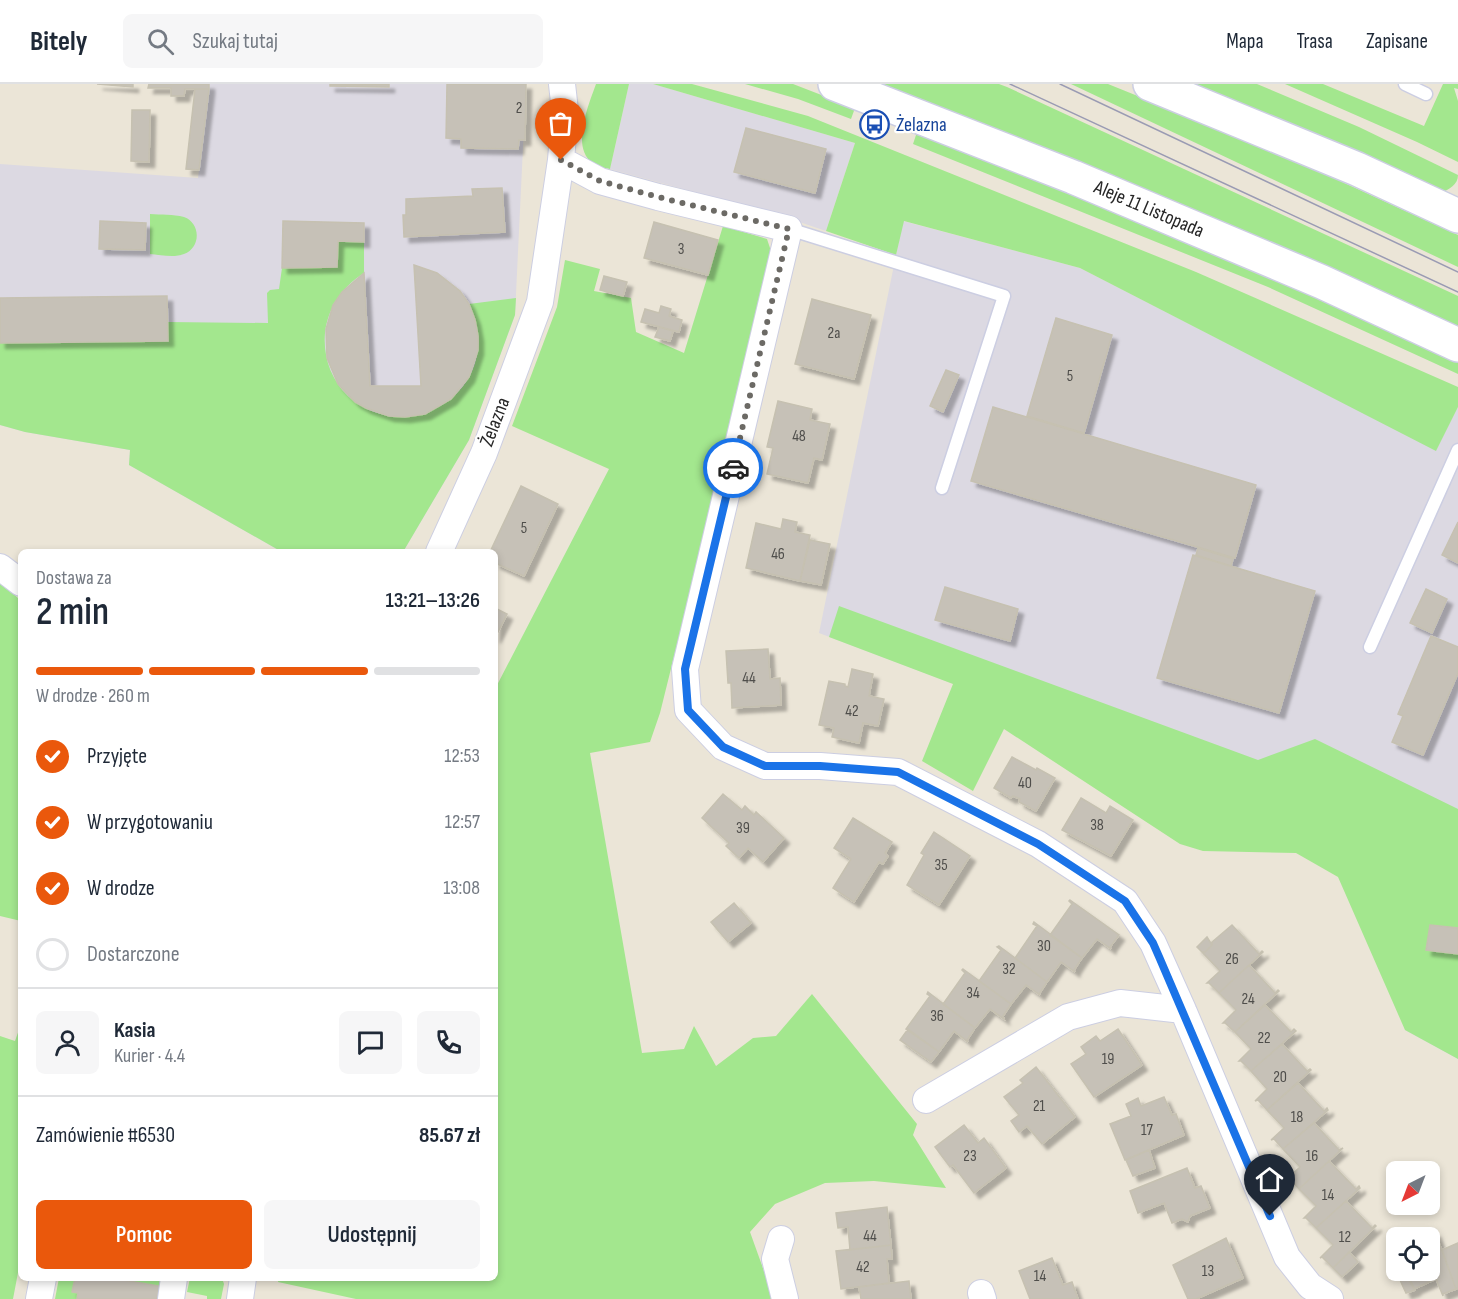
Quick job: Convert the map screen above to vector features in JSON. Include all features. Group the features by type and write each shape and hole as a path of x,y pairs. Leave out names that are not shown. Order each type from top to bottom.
{"main road":[{"name":"Aleje 11 Listopada","path":"835,84 1073,177 1300,273 1458,345"},
{"path":"1150,84 1456,209"}],"street":[{"name":"Żelazna","path":"440,549 484,453 540,302 561,160 565,111 562,84"},
{"name":"Żelazna","path":"565,111 575,84"},
{"path":"561,160 600,181 789,229 685,669 688,710 723,747 765,766 820,766 898,772 1038,844 1125,901 1153,943 1184,1010 1287,1257 1310,1286 1330,1299"},
{"path":"0,567 18,581"},
{"path":"926,1100 1068,1017 1120,1003 1184,1010"},
{"path":"781,1239 775,1259 785,1299"},
{"path":"39,1299 42,1281"},
{"path":"171,1299 174,1281"},
{"path":"240,1299 243,1281"}],"lane":[{"path":"1405,84 1426,94"},
{"path":"789,229 1004,297 942,488"},
{"path":"1370,647 1458,450"}],"shaded area":[{"path":"209,84 526,84 515,315 469,440 405,549 277,549 129,465 130,450 25,432 0,425 0,164 198,178"},
{"path":"629,84 653,84 855,143 826,231 779,215 610,169"},
{"path":"903,221 1080,268 1436,450 1458,407 1458,1059 1405,1030 1417,814 1303,800 954,684 819,633"}],"green space":[{"path":"596,84 629,84 610,169 593,163 586,156 583,147 583,125"},
{"path":"653,84 692,84 808,116 1196,272 1458,387 1458,407 1436,451 1080,268 904,221 896,255 826,231 855,143"},
{"path":"745,84 793,84 855,108 851,119 798,99"},
{"path":"879,84 999,84 1007,87 1458,296 1458,328 1323,265 1198,212"},
{"path":"1071,84 1108,84 1279,153 1458,235 1458,267"},
{"path":"1189,84 1257,84 1359,127 1458,175 1458,178 1452,186 1441,193"},
{"path":"1285,84 1323,84 1424,126 1443,84 1458,84 1458,89 1454,88 1458,101 1458,162 1417,142"},
{"path":"917,132 1273,277 1458,360 1458,374 1268,287 913,144"},
{"path":"150,214 180,216 190,220 194,224 197,236 194,247 180,255 150,254"},
{"path":"723,226 767,239 773,257 660,713 650,742 590,753 642,1053 684,1049 694,1026 716,1066 753,1038 776,1036 812,994 917,1124 913,1135 946,1188 874,1181 825,1183 775,1204 750,1232 774,1299 356,1299 278,1282 498,1281 498,683 609,469 512,426 557,307 565,260 600,269 594,291 631,298 636,332 684,353"},
{"path":"338,241 364,242 364,273 337,299 329,315 325,333 325,351 333,375 348,396 366,409 386,415 407,416 427,412 446,403 461,389 472,371 478,349 478,332 469,304 516,298 515,315 469,440 405,549 277,549 129,465 130,450 25,432 0,425 0,343 168,341 168,322 268,323 267,293 270,290 279,289 282,268 302,268"},
{"path":"0,581 18,598 18,920 0,916"},
{"path":"839,606 1258,760 1315,739 1458,809 1458,1059 1405,1030 1338,877 1296,853 1203,851 1180,844 1004,729 973,791 922,761 953,684 829,637"},
{"path":"18,1032 18,1273 13,1299 0,1299 0,1036 15,1041"},
{"path":"58,1281 74,1281 72,1292 78,1293 77,1299 55,1299"},
{"path":"130,1281 160,1281 159,1286"},
{"path":"189,1281 223,1281 224,1284 221,1299 207,1299 207,1296 187,1292"}],"building":[{"path":"97,84 133,84 133,87"},
{"path":"149,84 209,84 209,89 185,89 184,96 171,96 171,88 148,88"},
{"path":"330,84 389,84 389,87 330,86"},
{"path":"447,84 526,84 525,140 519,140 518,149 461,148 461,139 446,138"},
{"path":"195,89 209,89 199,170 186,169"},
{"path":"132,110 150,110 149,162 131,161"},
{"path":"746,128 826,149 815,193 734,172"},
{"path":"502,188 505,232 404,237 403,215 406,215 406,199 473,196 472,189"},
{"path":"100,221 146,223 145,250 99,249"},
{"path":"283,221 364,223 364,242 338,241 337,267 282,268"},
{"path":"654,222 718,240 708,275 644,258"},
{"path":"414,265 437,273 460,291 469,304 475,320 478,350 469,377 451,399 425,414 405,417 389,416 355,402 338,384 327,358 326,329 333,305 342,292 364,273 370,386 421,386"},
{"path":"604,276 627,282 623,296 600,290"},
{"path":"167,296 168,341 0,343 0,298"},
{"path":"812,299 871,315 854,379 795,364"},
{"path":"661,306 671,309 669,316 682,320 679,332 641,322 645,309 659,313"},
{"path":"1056,318 1112,335 1084,433 1027,416"},
{"path":"659,327 673,331 670,341 655,337"},
{"path":"946,370 959,375 943,412 930,406"},
{"path":"778,401 812,409 810,420 830,424 822,460 814,458 808,483 767,474 773,448 767,447"},
{"path":"993,407 1256,485 1235,558 971,481"},
{"path":"521,486 558,504 524,576 498,564 498,549 491,549"},
{"path":"783,519 797,522 795,532 810,535 800,581 746,568 756,523 781,529"},
{"path":"1458,522 1458,563 1442,555"},
{"path":"810,540 830,544 821,585 800,581"},
{"path":"1198,548 1233,559 1231,566 1196,555"},
{"path":"1193,555 1315,591 1279,713 1157,678"},
{"path":"945,587 1018,609 1010,641 935,620"},
{"path":"1426,589 1447,599 1432,633 1410,623"},
{"path":"498,610 507,614 498,632"},
{"path":"1431,636 1458,647 1458,673 1423,755 1392,742 1403,716 1398,714"},
{"path":"768,649 770,679 780,678 781,705 732,708 726,651"},
{"path":"852,669 873,674 869,696 884,699 878,726 863,723 859,743 832,737 834,728 819,725 829,681 845,684 848,687"},
{"path":"1012,757 1055,778 1036,811 1019,802 1020,799 1013,796 1011,798 994,788"},
{"path":"723,794 742,810 745,806 754,815 756,812 784,838 763,862 748,848 739,858 726,846 729,843 702,818"},
{"path":"1081,798 1106,813 1110,806 1133,820 1111,856 1062,830"},
{"path":"853,818 892,842 885,853 888,856 883,864 879,862 854,902 833,888 851,859 834,848"},
{"path":"934,832 970,856 939,905 907,885 924,855 921,853"},
{"path":"1070,900 1119,935 1110,947 1111,949 1097,939 1082,958 1050,935 1072,904"},
{"path":"734,903 751,923 728,942 711,922"},
{"path":"1034,922 1082,958 1075,972 1061,962 1047,982 1015,958 1037,926 1033,924"},
{"path":"1232,925 1259,954 1263,952 1219,993 1207,983 1220,971 1202,952 1205,952 1212,942"},
{"path":"1430,925 1458,928 1458,954 1426,950"},
{"path":"1207,937 1212,945 1202,952 1197,947"},
{"path":"999,946 1047,982 1040,995 1026,985 1011,1004 979,981 1001,950 997,947"},
{"path":"1249,965 1275,993 1279,991 1235,1032 1223,1023 1236,1010 1219,993"},
{"path":"963,969 1011,1004 1003,1016 1004,1019 990,1009 975,1028 943,1004 965,973"},
{"path":"928,992 975,1028 968,1042 954,1031 939,1052 906,1029 930,996"},
{"path":"1265,1005 1291,1032 1294,1029 1296,1031 1251,1071 1239,1061 1251,1049 1235,1032"},
{"path":"908,1029 939,1052 931,1062 900,1040"},
{"path":"1118,1029 1142,1065 1094,1097 1071,1064 1086,1054 1081,1047 1096,1036 1100,1041"},
{"path":"1282,1044 1307,1071 1311,1070 1267,1110 1258,1100 1255,1101 1267,1089 1251,1071"},
{"path":"1036,1067 1075,1117 1042,1144 1027,1126 1019,1132 1011,1121 1019,1115 1004,1097 1023,1083 1020,1080"},
{"path":"1298,1083 1324,1111 1327,1108 1328,1110 1283,1149 1274,1139 1271,1140 1284,1128 1267,1110"},
{"path":"1164,1097 1172,1115 1176,1114 1184,1135 1125,1160 1110,1124 1131,1116 1126,1104 1138,1098 1141,1106"},
{"path":"1314,1123 1339,1150 1343,1148 1299,1189 1290,1179 1287,1179 1300,1167 1283,1149"},
{"path":"964,1125 978,1143 984,1138 1006,1168 974,1193 953,1165 950,1167 935,1147"},
{"path":"1149,1150 1155,1168 1133,1176 1126,1160"},
{"path":"1329,1161 1356,1189 1359,1186 1360,1188 1316,1228 1304,1218 1316,1206 1299,1189"},
{"path":"1187,1168 1195,1188 1201,1186 1210,1208 1190,1216 1188,1222 1182,1219 1172,1223 1164,1203 1138,1213 1130,1191"},
{"path":"1346,1201 1372,1228 1376,1226 1333,1268 1322,1257 1320,1258 1333,1245 1316,1228"},
{"path":"887,1207 891,1245 850,1250 848,1227 838,1228 836,1213"},
{"path":"1226,1238 1243,1278 1196,1299 1188,1299 1173,1265"},
{"path":"1458,1243 1458,1288 1456,1289 1442,1250"},
{"path":"891,1245 892,1259 887,1259 889,1283 841,1289 836,1251"},
{"path":"1440,1246 1456,1289 1443,1296 1437,1281 1440,1281"},
{"path":"1349,1252 1358,1262 1342,1277 1333,1268"},
{"path":"1052,1258 1063,1285 1072,1282 1078,1299 1030,1299 1019,1271"},
{"path":"74,1281 130,1281 159,1286 157,1299 77,1299 78,1293 72,1292"},
{"path":"909,1281 911,1299 861,1299 859,1287"},
{"path":"1400,1281 1411,1281 1415,1290 1406,1293"},
{"path":"1410,1281 1432,1281 1414,1289"}],"tram line":[{"path":"1010,84 1458,292"},
{"path":"1060,84 1458,272"}],"way so far":[{"path":"561,160 600,181 789,229 733,468"}],"place":[{"name":"Żelazna","path":"875,125"}],"route":[{"path":"733,468 685,669 688,710 723,747 765,766 820,766 898,772 1038,844 1125,901 1153,943 1184,1010 1270,1216"}]}
